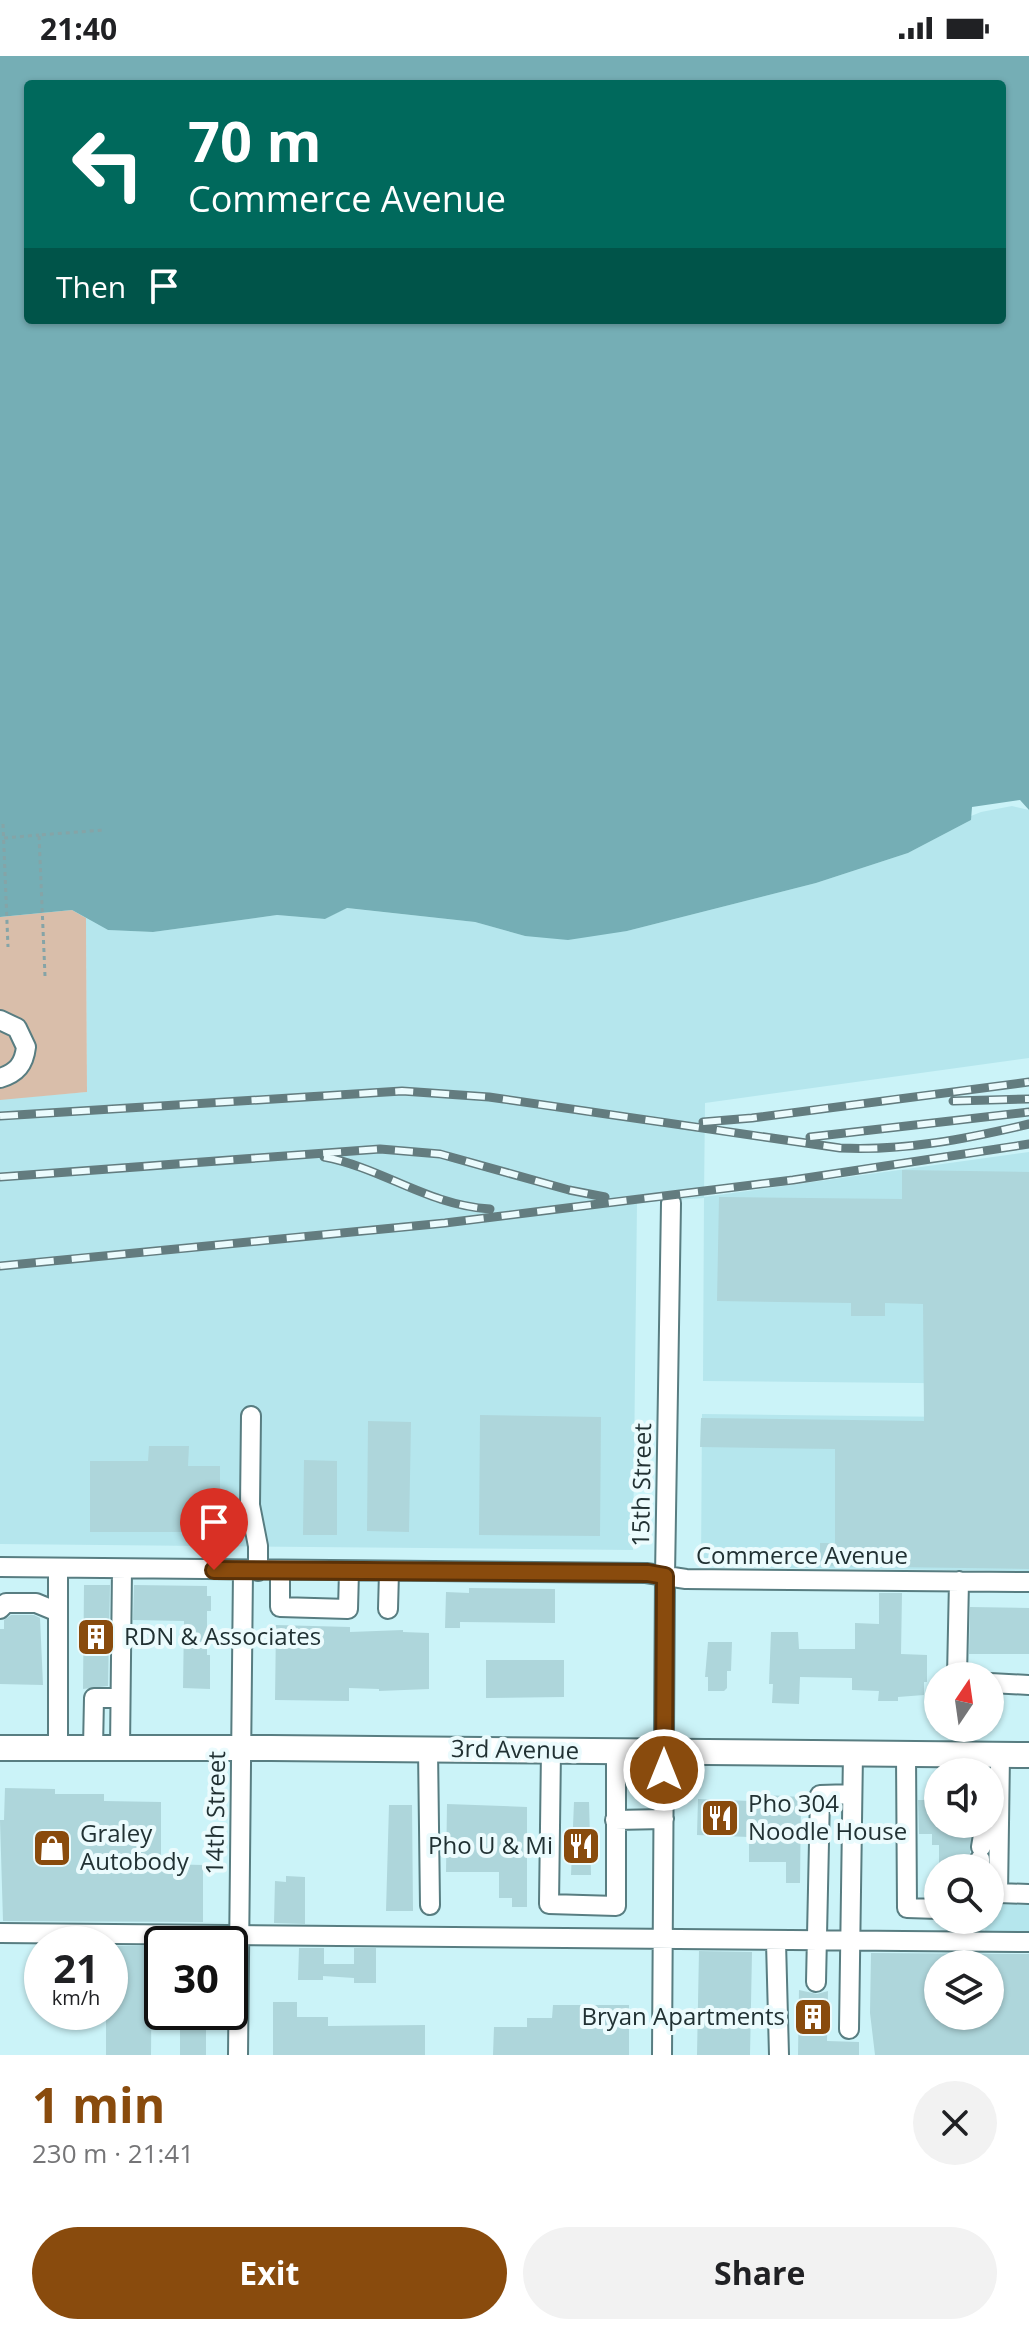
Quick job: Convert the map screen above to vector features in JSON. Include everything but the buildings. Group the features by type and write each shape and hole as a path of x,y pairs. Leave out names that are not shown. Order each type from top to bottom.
{"main road":[{"name":"3rd Avenue","path":"0,1748 1029,1755"}],"street":[{"path":"0,1020 17,1028 26,1047 20,1067 0,1078"},
{"name":"15th Street","path":"662,2055 671,1203"},
{"name":"14th Street","path":"239,1926 241,1748 250,1571 258,1546 250,1505 251,1416"},
{"name":"Commerce Avenue","path":"0,1567 648,1573 686,1579 1029,1582"},
{"path":"58,1568 58,1749"},
{"path":"120,1748 122,1569"},
{"path":"280,1571 280,1607 348,1609 349,1571"},
{"path":"388,1609 389,1572"},
{"path":"957,1662 959,1581"},
{"path":"0,1609 6,1603 36,1603 58,1612"},
{"path":"1004,1684 1029,1685"},
{"path":"93,1748 94,1698 120,1698"},
{"path":"428,1749 430,1905"},
{"path":"551,1750 549,1904 616,1906 616,1751"},
{"path":"849,2029 853,1753"},
{"path":"906,1754 906,1941"},
{"path":"816,1982 820,1795 852,1794"},
{"path":"615,1820 664,1819"},
{"path":"1004,1896 1029,1894"},
{"path":"907,1908 924,1909"},
{"path":"0,1933 144,1935"},
{"path":"248,1936 1029,1942"},
{"path":"776,1942 779,2055"},
{"name":"14th Street","path":"238,2030 238,2055"}],"path":[{"path":"3,824 8,947"},
{"path":"4,838 104,830"},
{"path":"39,835 45,976"}],"shaded area":[{"path":"0,56 1029,56 1029,810 1020,800 972,807 971,820 908,853 816,883 627,931 568,940 525,936 475,922 347,908 325,919 277,915 153,932 108,930 72,910 0,917"},
{"path":"1012,806 1029,810 1029,1058 705,1103 704,1197 1029,1152 1029,1384 703,1381 704,1198 637,1203 633,1550 0,1544 0,1099 87,1092 86,918 108,930 153,932 277,915 325,919 346,908 475,922 525,936 627,931 816,883 908,853 981,812"},
{"path":"72,910 86,918 87,1092 0,1100 0,917"},
{"path":"702,1414 1029,1418 1029,1571 701,1567"},
{"path":"1004,1904 1029,1905 1029,1935 985,1934 1004,1934"}],"railway":[{"path":"703,1122 1029,1082"},
{"path":"0,1116 402,1091 489,1097 840,1148 888,1148 935,1143 1029,1124"},
{"path":"953,1101 1029,1099"},
{"path":"810,1137 1029,1112"},
{"path":"0,1266 445,1223 793,1180 1029,1144"},
{"path":"0,1177 380,1149 440,1154 605,1197"},
{"path":"324,1157 366,1169 446,1201 490,1209"}],"place":[{"name":"RDN & Associates","path":"96,1637"},
{"name":"Pho 304 Noodle House","path":"720,1818"},
{"name":"Pho U & Mi","path":"581,1846"},
{"name":"Graley Autobody","path":"52,1848"},
{"name":"Bryan Apartments","path":"813,2017"}],"route":[{"path":"214,1570 648,1573 665,1576 664,1770"}]}
